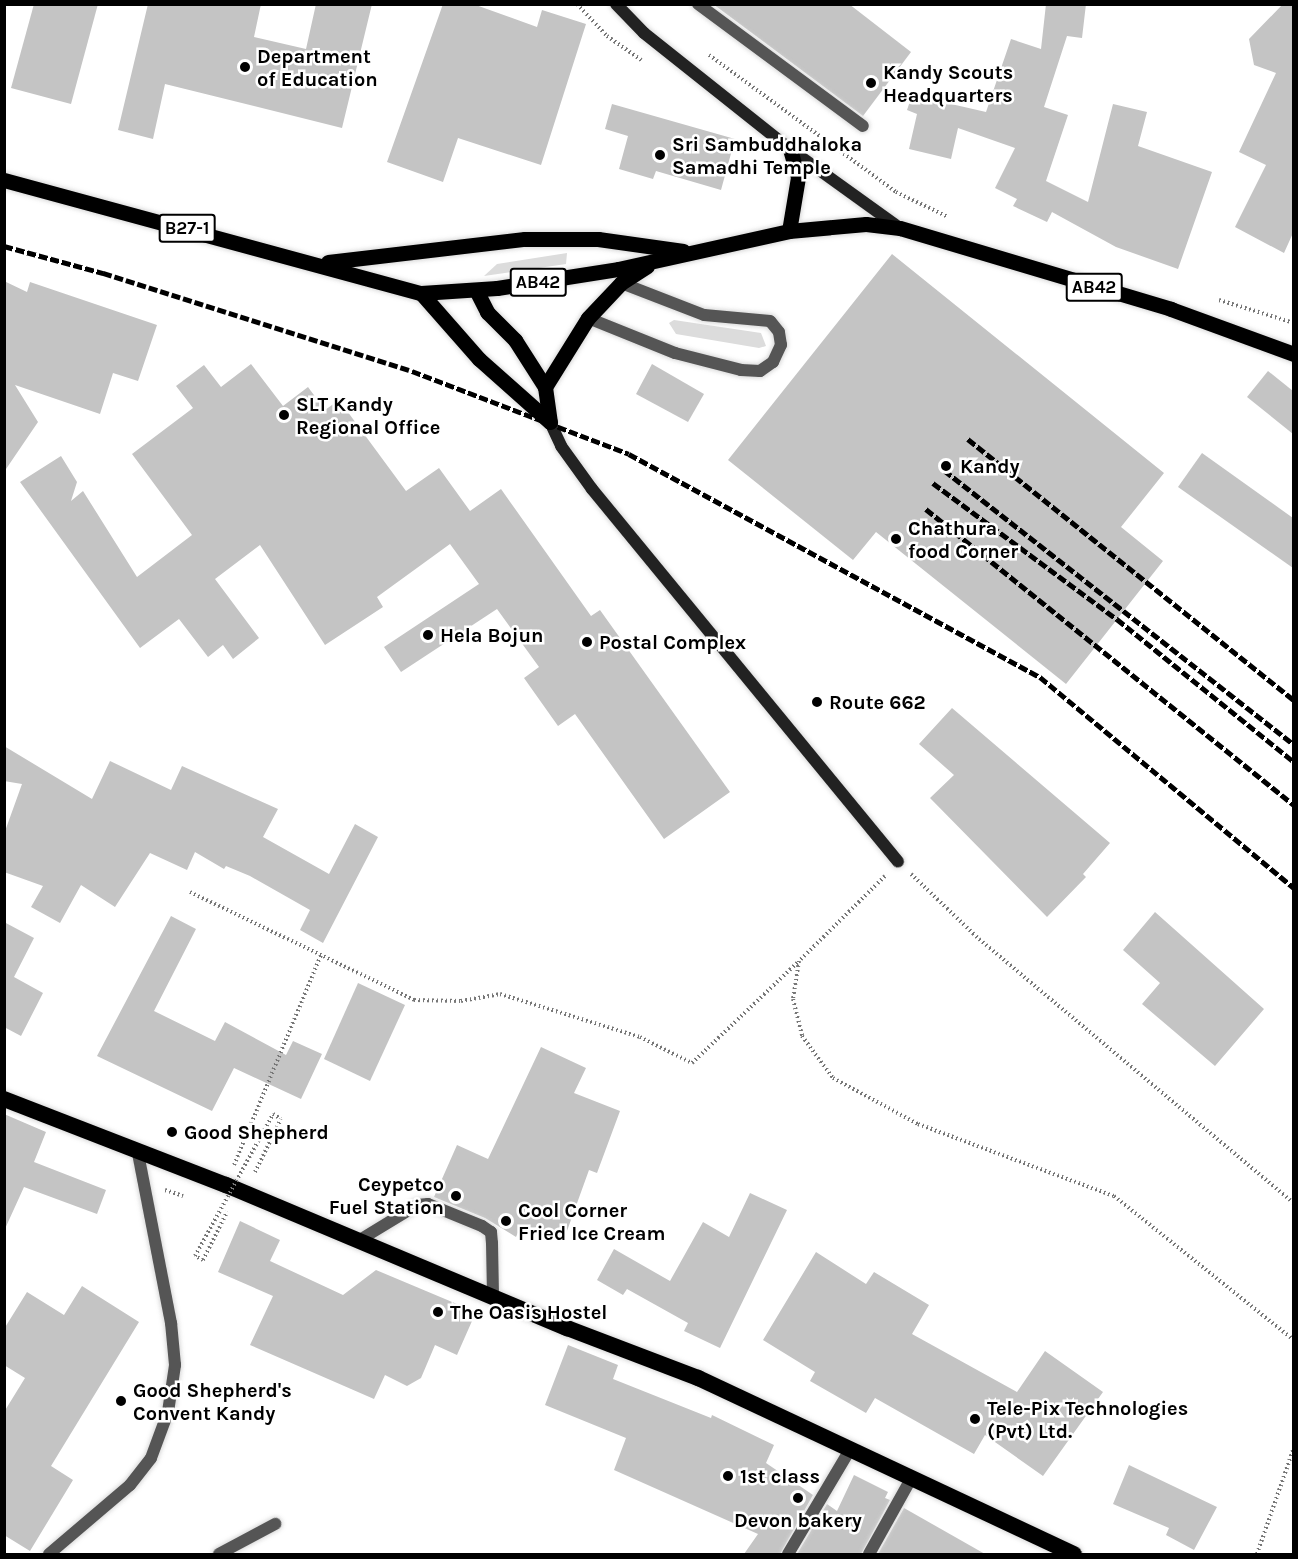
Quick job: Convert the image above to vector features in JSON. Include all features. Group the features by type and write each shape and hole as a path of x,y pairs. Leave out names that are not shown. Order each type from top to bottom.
{"highway":[{"path":"4,1099 138,1153 226,1185 493,1297 698,1378 1074,1554"}],"main road":[{"path":"616,4 644,33 790,149 900,228"},
{"path":"789,231 798,177 790,149"},
{"name":"B27-1","path":"4,180 320,263 421,293"},
{"name":"AB42","path":"421,293 476,290 655,261 789,231 866,224 900,228 1171,309 1293,354"},
{"path":"320,263 525,239 598,239 692,253"},
{"name":"AB42","path":"545,387 588,318 621,283 655,261"},
{"path":"476,290 487,312 516,340 545,387 550,422 561,446 592,489 898,862"},
{"path":"421,293 479,359 550,422"}],"street":[{"path":"698,4 863,126"},
{"path":"588,318 675,353 730,368 760,371 773,362 781,345 779,332 770,321 704,315 621,283"},
{"path":"49,1554 130,1485 152,1458 168,1412 175,1365 171,1323 138,1153"},
{"path":"358,1241 417,1205 428,1204 482,1226 491,1232 493,1297"},
{"path":"788,1554 851,1448"},
{"path":"869,1554 912,1477"},
{"path":"219,1554 274,1524"}],"path":[{"path":"700,48 896,192 959,220"},
{"path":"1215,299 1293,323"},
{"path":"190,892 414,1000 461,1001 500,994 640,1037 692,1063 898,862 979,939 1293,1203"},
{"path":"226,1185 321,956"},
{"path":"799,961 793,999 802,1036 833,1078 918,1124 1114,1196 1293,1340"},
{"path":"221,1225 203,1260 195,1256 273,1114 281,1119 266,1151"},
{"path":"1257,1554 1293,1447"}],"shaded area":[{"path":"567,253 566,264 484,276 497,264"},
{"path":"674,320 761,333 766,346 759,348 676,334 669,323"}],"building":[{"path":"34,4 98,4 71,104 11,88"},
{"name":"Department of Education","path":"148,4 261,4 254,37 306,49 316,4 372,4 342,128 165,84 153,139 118,130"},
{"path":"443,4 473,4 537,27 542,10 586,24 541,165 458,138 443,182 387,162"},
{"path":"713,4 849,4 911,52 863,116"},
{"path":"1046,4 1086,4 1082,38 1067,36 1044,107 1068,115 1046,181 1088,202 1113,104 1147,112 1138,146 1212,172 1178,269 1116,247 1052,212 1047,222 1013,206 1017,199 995,188 1015,148 958,128 951,159 909,149 917,114 907,110 912,95 986,112 1011,39 1041,49"},
{"path":"1283,4 1293,4 1293,233 1284,253 1235,227 1266,165 1239,152 1276,73 1254,65 1249,39"},
{"path":"612,104 735,139 721,190 656,171 653,179 619,169 628,136 605,129"},
{"name":"Kandy","path":"892,254 1164,473 1121,527 1163,561 1066,684 876,532 853,560 728,460"},
{"path":"4,281 27,292 30,282 157,325 138,381 113,373 100,414 15,385 38,422 4,472"},
{"path":"251,364 283,406 308,387 325,410 339,400 406,491 439,468 470,511 501,489 591,616 600,610 730,792 664,839 575,714 558,726 524,678 539,667 497,609 401,672 384,647 479,584 450,544 377,597 383,607 325,645 260,545 215,579 259,638 233,659 223,645 208,657 179,619 140,648 20,482 61,456 77,482 71,501 83,491 137,577 192,535 132,454 193,408 176,386 204,365 221,387"},
{"path":"652,364 704,394 688,422 636,394"},
{"path":"1268,371 1293,391 1293,434 1247,397"},
{"path":"1202,453 1293,518 1293,568 1178,487"},
{"path":"952,708 1110,843 1083,874 1086,877 1047,917 930,798 954,775 919,744"},
{"path":"4,746 92,799 110,761 171,790 182,766 278,809 263,837 329,874 355,824 378,837 323,943 300,930 310,910 250,876 226,866 224,869 195,852 187,870 150,853 115,907 81,885 60,923 31,907 43,886 4,872 4,834 22,784 4,781"},
{"path":"1155,912 1264,1009 1215,1066 1142,1004 1160,983 1123,950"},
{"path":"171,916 196,929 154,1011 215,1041 225,1022 286,1055 293,1041 322,1054 301,1099 234,1068 212,1111 97,1056"},
{"path":"4,922 34,938 14,977 43,993 21,1036 4,1027"},
{"path":"358,983 405,1005 370,1081 324,1059"},
{"path":"541,1047 586,1068 574,1093 620,1111 597,1173 589,1170 563,1242 521,1226 516,1237 485,1218 434,1197 457,1145 488,1159"},
{"path":"4,1114 46,1132 34,1162 106,1190 97,1214 24,1187 4,1231"},
{"path":"750,1193 787,1210 720,1348 684,1331 688,1323 627,1289 623,1295 597,1280 614,1249 670,1281 703,1222 729,1237"},
{"path":"240,1221 280,1240 270,1261 343,1295 376,1270 476,1312 457,1355 435,1345 421,1378 407,1386 385,1375 374,1399 250,1345 273,1296 218,1272"},
{"path":"816,1252 866,1284 874,1272 929,1305 912,1334 1017,1392 1045,1351 1103,1392 1043,1476 985,1435 974,1454 875,1398 866,1413 810,1381 815,1372 763,1340"},
{"path":"82,1286 139,1322 51,1466 73,1480 30,1551 4,1535 4,1412 25,1378 4,1365 4,1329 27,1292 64,1315"},
{"path":"568,1345 618,1365 613,1379 711,1418 712,1415 774,1445 766,1463 813,1495 780,1554 744,1554 758,1534 614,1470 626,1438 545,1405"},
{"path":"1129,1465 1217,1507 1194,1550 1166,1535 1169,1528 1113,1504"},
{"path":"854,1475 888,1492 885,1498 890,1500 861,1554 797,1554 827,1504 837,1511"},
{"path":"904,1508 985,1554 878,1554"}],"railway":[{"path":"4,246 103,273 412,371 629,454 1040,677 1294,888"},
{"path":"968,439 1294,700"},
{"path":"944,470 1294,744"},
{"path":"933,483 1117,619 1294,762"},
{"path":"926,509 1294,805"}],"place":[{"name":"Department of Education","path":"245,67"},
{"name":"Kandy Scouts Headquarters","path":"871,83"},
{"name":"Sri Sambuddhaloka Samadhi Temple","path":"660,155"},
{"name":"SLT Kandy Regional Office","path":"284,415"},
{"name":"Kandy","path":"946,466"},
{"name":"Chathura food Corner","path":"896,539"},
{"name":"Hela Bojun","path":"428,635"},
{"name":"Postal Complex","path":"587,642"},
{"name":"Route 662","path":"817,702"},
{"name":"Good Shepherd","path":"172,1132"},
{"name":"Ceypetco Fuel Station","path":"456,1196"},
{"name":"Cool Corner Fried Ice Cream","path":"506,1221"},
{"name":"The Oasis Hostel","path":"438,1312"},
{"name":"Good Shepherd's Convent Kandy","path":"121,1401"},
{"name":"Tele-Pix Technologies (Pvt) Ltd.","path":"975,1419"},
{"name":"1st class","path":"728,1476"},
{"name":"Devon bakery","path":"798,1498"}]}
